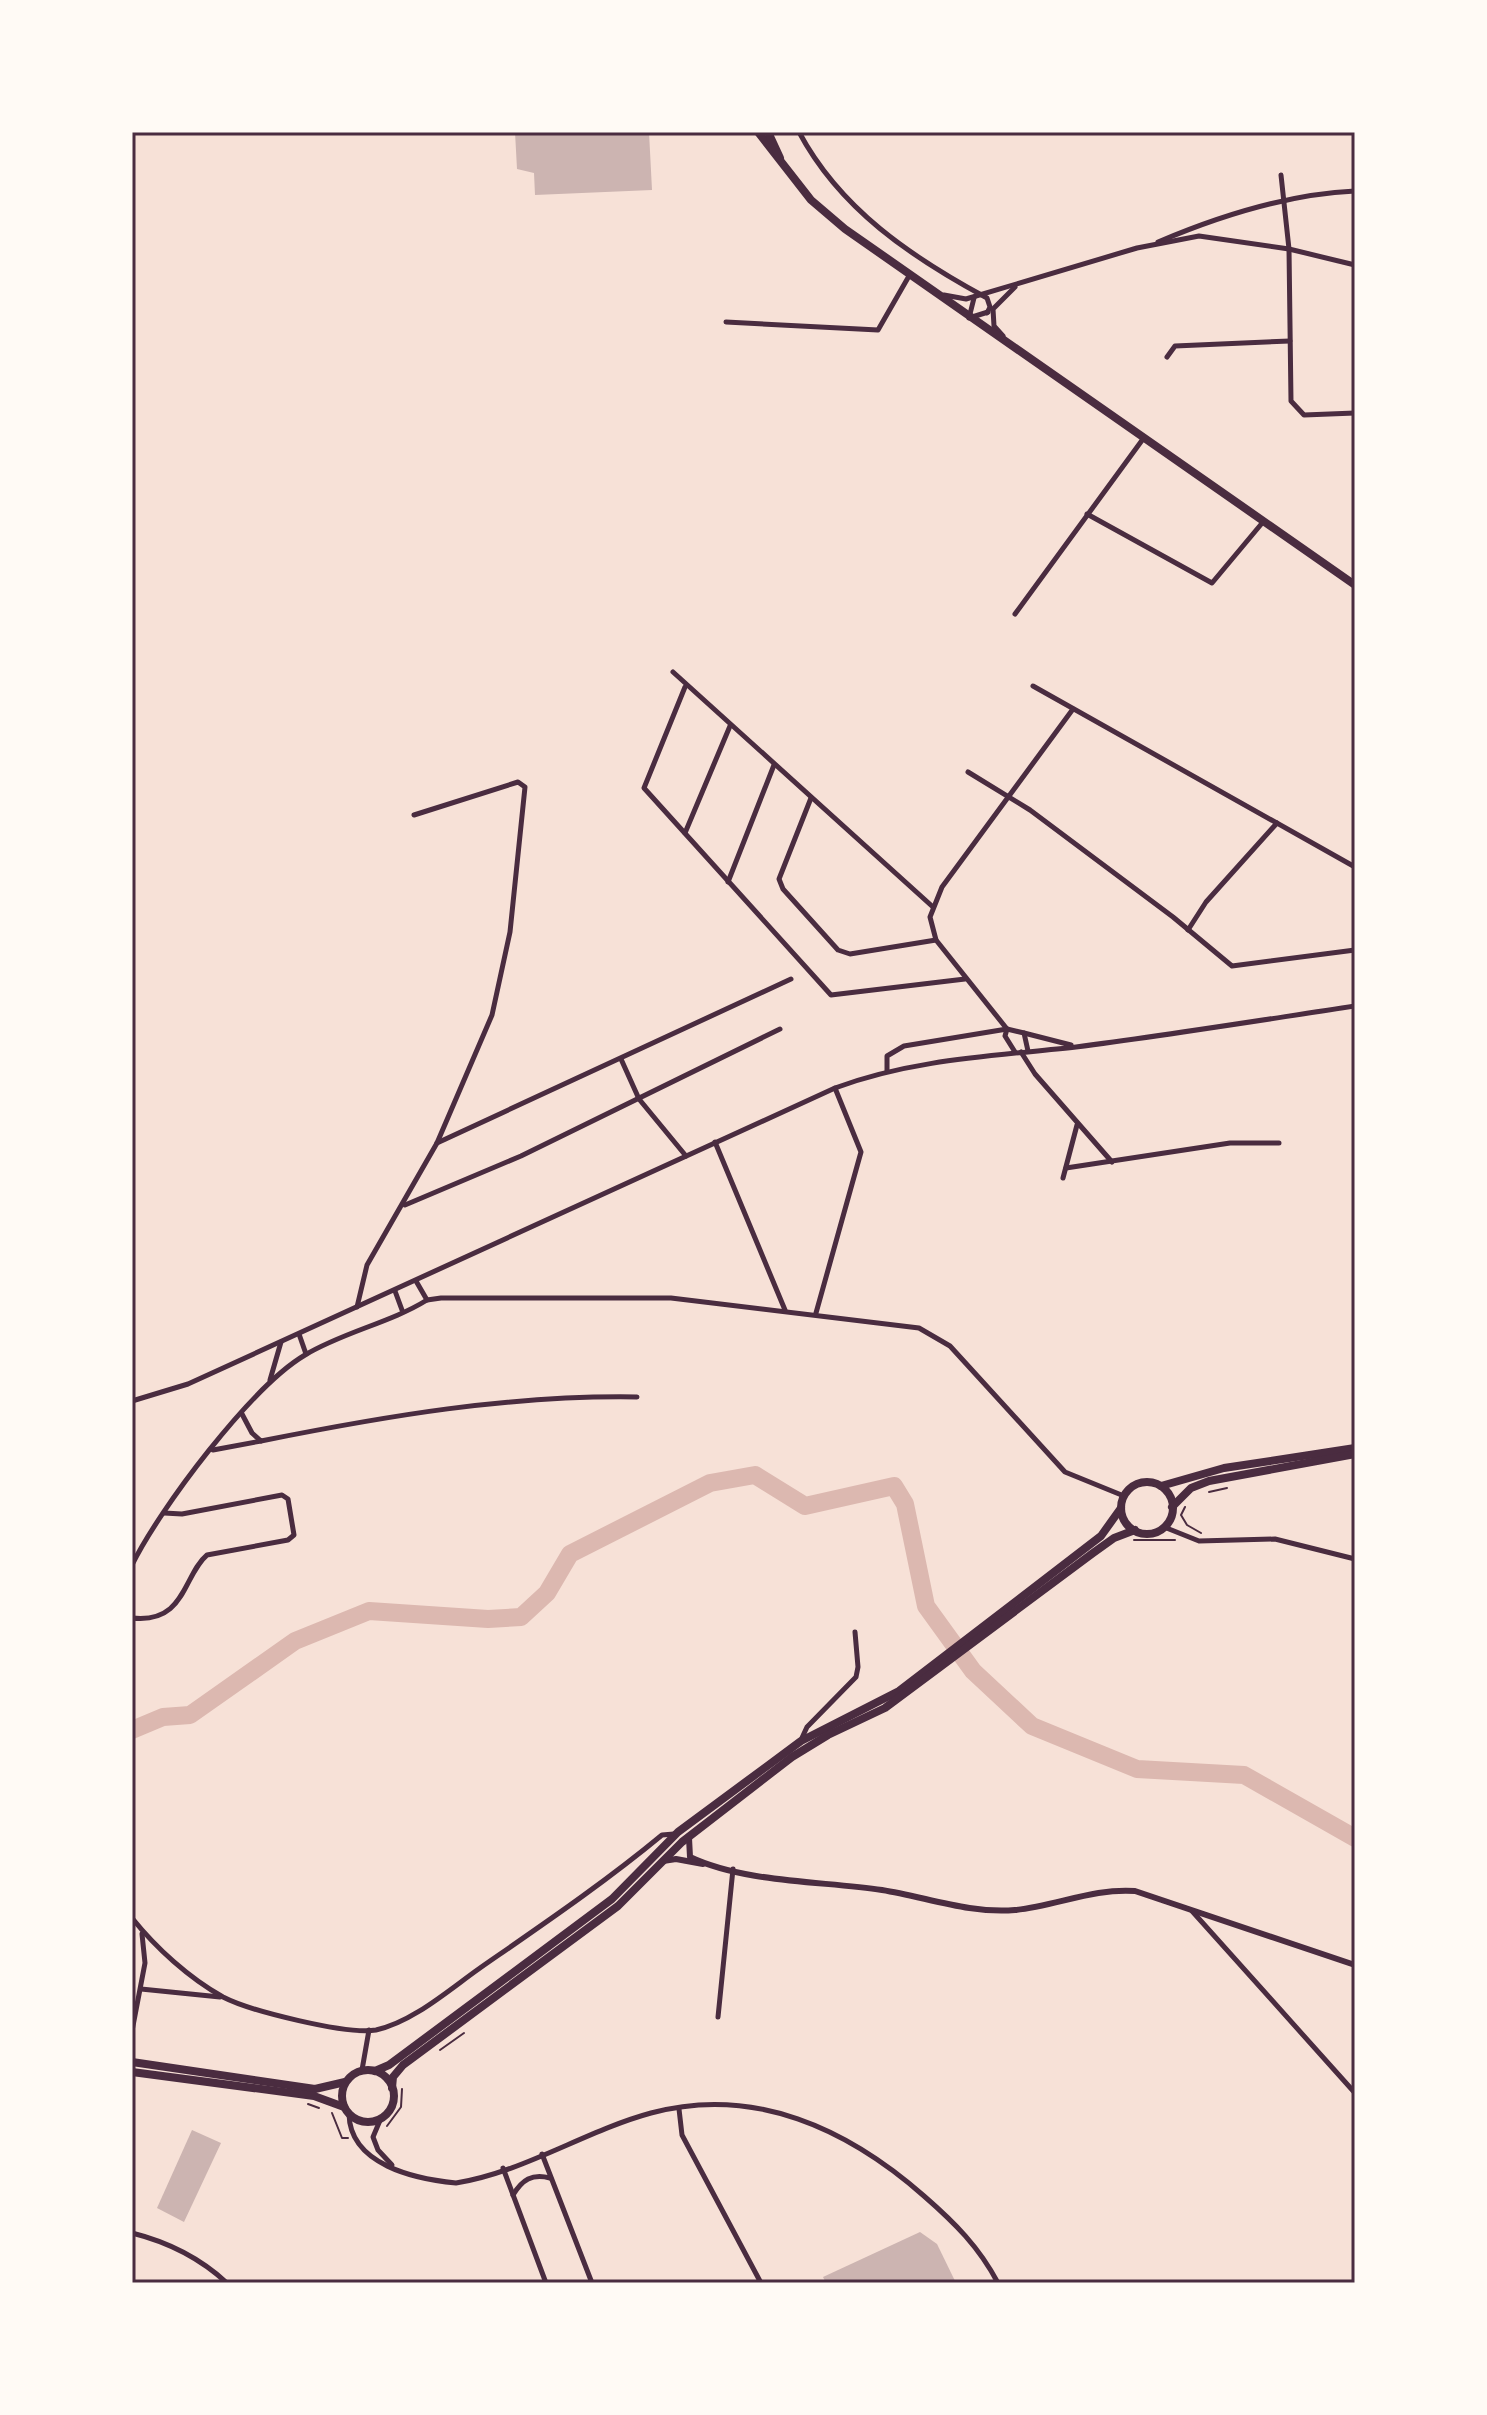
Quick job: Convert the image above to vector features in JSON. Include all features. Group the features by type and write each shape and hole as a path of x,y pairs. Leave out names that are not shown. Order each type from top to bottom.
{"main road":[{"path":"758,132 811,200 845,229 1355,585"},
{"path":"768,132 783,167"},
{"path":"1007,1613 1101,1536 1121,1508 1124,1496 1136,1484 1161,1486 1224,1468 1355,1448"},
{"path":"1121,1508 1125,1521 1135,1530 1147,1533 1164,1527 1172,1507 1191,1488 1209,1481 1355,1454"},
{"path":"1161,1486 1172,1507"},
{"path":"134,2066 325,2098 365,2122 381,2118 392,2105 391,2083 399,2069 618,1906 691,1835 802,1750 885,1708 1007,1613 1112,1539 1135,1530"},
{"path":"375,2071 389,2065 612,1899 675,1834 801,1741 917,1681"},
{"path":"134,2066 167,2066 315,2089 345,2082 362,2070 375,2071 382,2074 392,2088"},
{"path":"345,2082 342,2090 347,2111"}],"street":[{"path":"799,132 819,170 847,203 990,303 987,313"},
{"path":"1281,175 1289,249 1291,401 1304,415 1355,413"},
{"path":"931,291 956,299 1018,286 1150,245 1195,226 1262,207 1327,193 1355,191"},
{"path":"1150,245 1199,236 1289,249 1355,265"},
{"path":"726,322 878,330 909,276"},
{"path":"978,295 969,306 969,318 987,313 1018,286"},
{"path":"997,302 992,316 994,326 1011,347"},
{"path":"1167,357 1175,346 1290,341"},
{"path":"1015,614 1143,439"},
{"path":"1087,514 1212,583 1263,522"},
{"path":"673,672 685,687 933,907"},
{"path":"1033,686 1355,867"},
{"path":"685,687 644,788 831,995 965,979"},
{"path":"1007,1029 936,940 930,917 942,887 1073,709"},
{"path":"685,833 730,726"},
{"path":"728,882 774,765"},
{"path":"968,772 1009,796 1188,930 1224,962 1238,968 1355,950"},
{"path":"356,1308 367,1265 404,1206 476,1057 505,966 525,787 518,782 414,815"},
{"path":"811,798 779,879 783,889 838,950 850,954 936,940"},
{"path":"1188,930 1206,902 1277,823"},
{"path":"437,1143 791,979"},
{"path":"132,1401 188,1384 835,1088 887,1071 1355,1006"},
{"path":"404,1206 521,1156 780,1029"},
{"path":"999,1054 1007,1029"},
{"path":"887,1071 887,1056 904,1046 1007,1029 1076,1047"},
{"path":"1022,1052 1024,1033"},
{"path":"1005,1036 1022,1052 1035,1074 1112,1162"},
{"path":"621,1059 639,1099 686,1156"},
{"path":"816,1313 861,1152 835,1088"},
{"path":"1063,1178 1077,1124"},
{"path":"715,1142 785,1310"},
{"path":"1066,1168 1230,1143 1279,1143"},
{"path":"416,1281 427,1300"},
{"path":"395,1291 402,1310"},
{"path":"132,1565 163,1513 270,1381 306,1354 427,1300 671,1298 816,1313 919,1328 938,1336 1065,1472 1124,1496"},
{"path":"299,1334 306,1354"},
{"path":"270,1381 281,1342"},
{"path":"212,1451 457,1405 589,1396 637,1397"},
{"path":"242,1414 252,1433 261,1441"},
{"path":"132,1618 151,1617 184,1597 207,1555 288,1540 294,1535 288,1499 282,1495 182,1514 163,1513"},
{"path":"1164,1527 1199,1541 1275,1539 1355,1559"},
{"path":"801,1741 807,1727 856,1677 855,1632"},
{"path":"141,1989 227,1999 326,2026 369,2030 399,2021 441,1995 602,1883 662,1835 675,1834"},
{"path":"691,1835 687,1848 690,1857 711,1864"},
{"path":"663,1861 711,1864 885,1890 965,1907 1014,1910 1118,1890 1155,1895 1355,1965"},
{"path":"718,2017 733,1868"},
{"path":"1189,1907 1355,2093"},
{"path":"132,1918 142,1932 193,1976 227,1999"},
{"path":"132,2031 146,1952 142,1932"},
{"path":"362,2070 369,2030"},
{"path":"132,2056 134,2066"},
{"path":"347,2111 349,2124 361,2149 374,2159 396,2168 456,2183 626,2121 679,2109 743,2106 785,2114 821,2125 890,2165 956,2224 979,2250 998,2283"},
{"path":"679,2109 682,2135 761,2283"},
{"path":"381,2118 373,2137 378,2150 396,2168"},
{"path":"542,2154 592,2283"},
{"path":"503,2168 546,2283"},
{"path":"513,2195 525,2179 533,2176 551,2179"},
{"path":"132,2233 189,2254 227,2283"}],"path":[{"path":"1206,1493 1234,1486"},
{"path":"1193,1498 1181,1515 1187,1525 1201,1530 1199,1541"},
{"path":"1129,1541 1179,1542"}],"building":[{"path":"515,132 649,132 652,190 535,195 534,173 517,169"},
{"path":"192,2130 221,2143 184,2222 157,2208"},
{"path":"920,2232 937,2244 956,2283 826,2283 823,2277"}],"waterway":[{"path":"132,1730 163,1717 190,1715 295,1641 369,1611 488,1619 521,1617 547,1593 570,1554 710,1483 755,1475 805,1506 894,1486 905,1504 926,1606 973,1671 1032,1726 1137,1769 1244,1775 1355,1838"}]}
